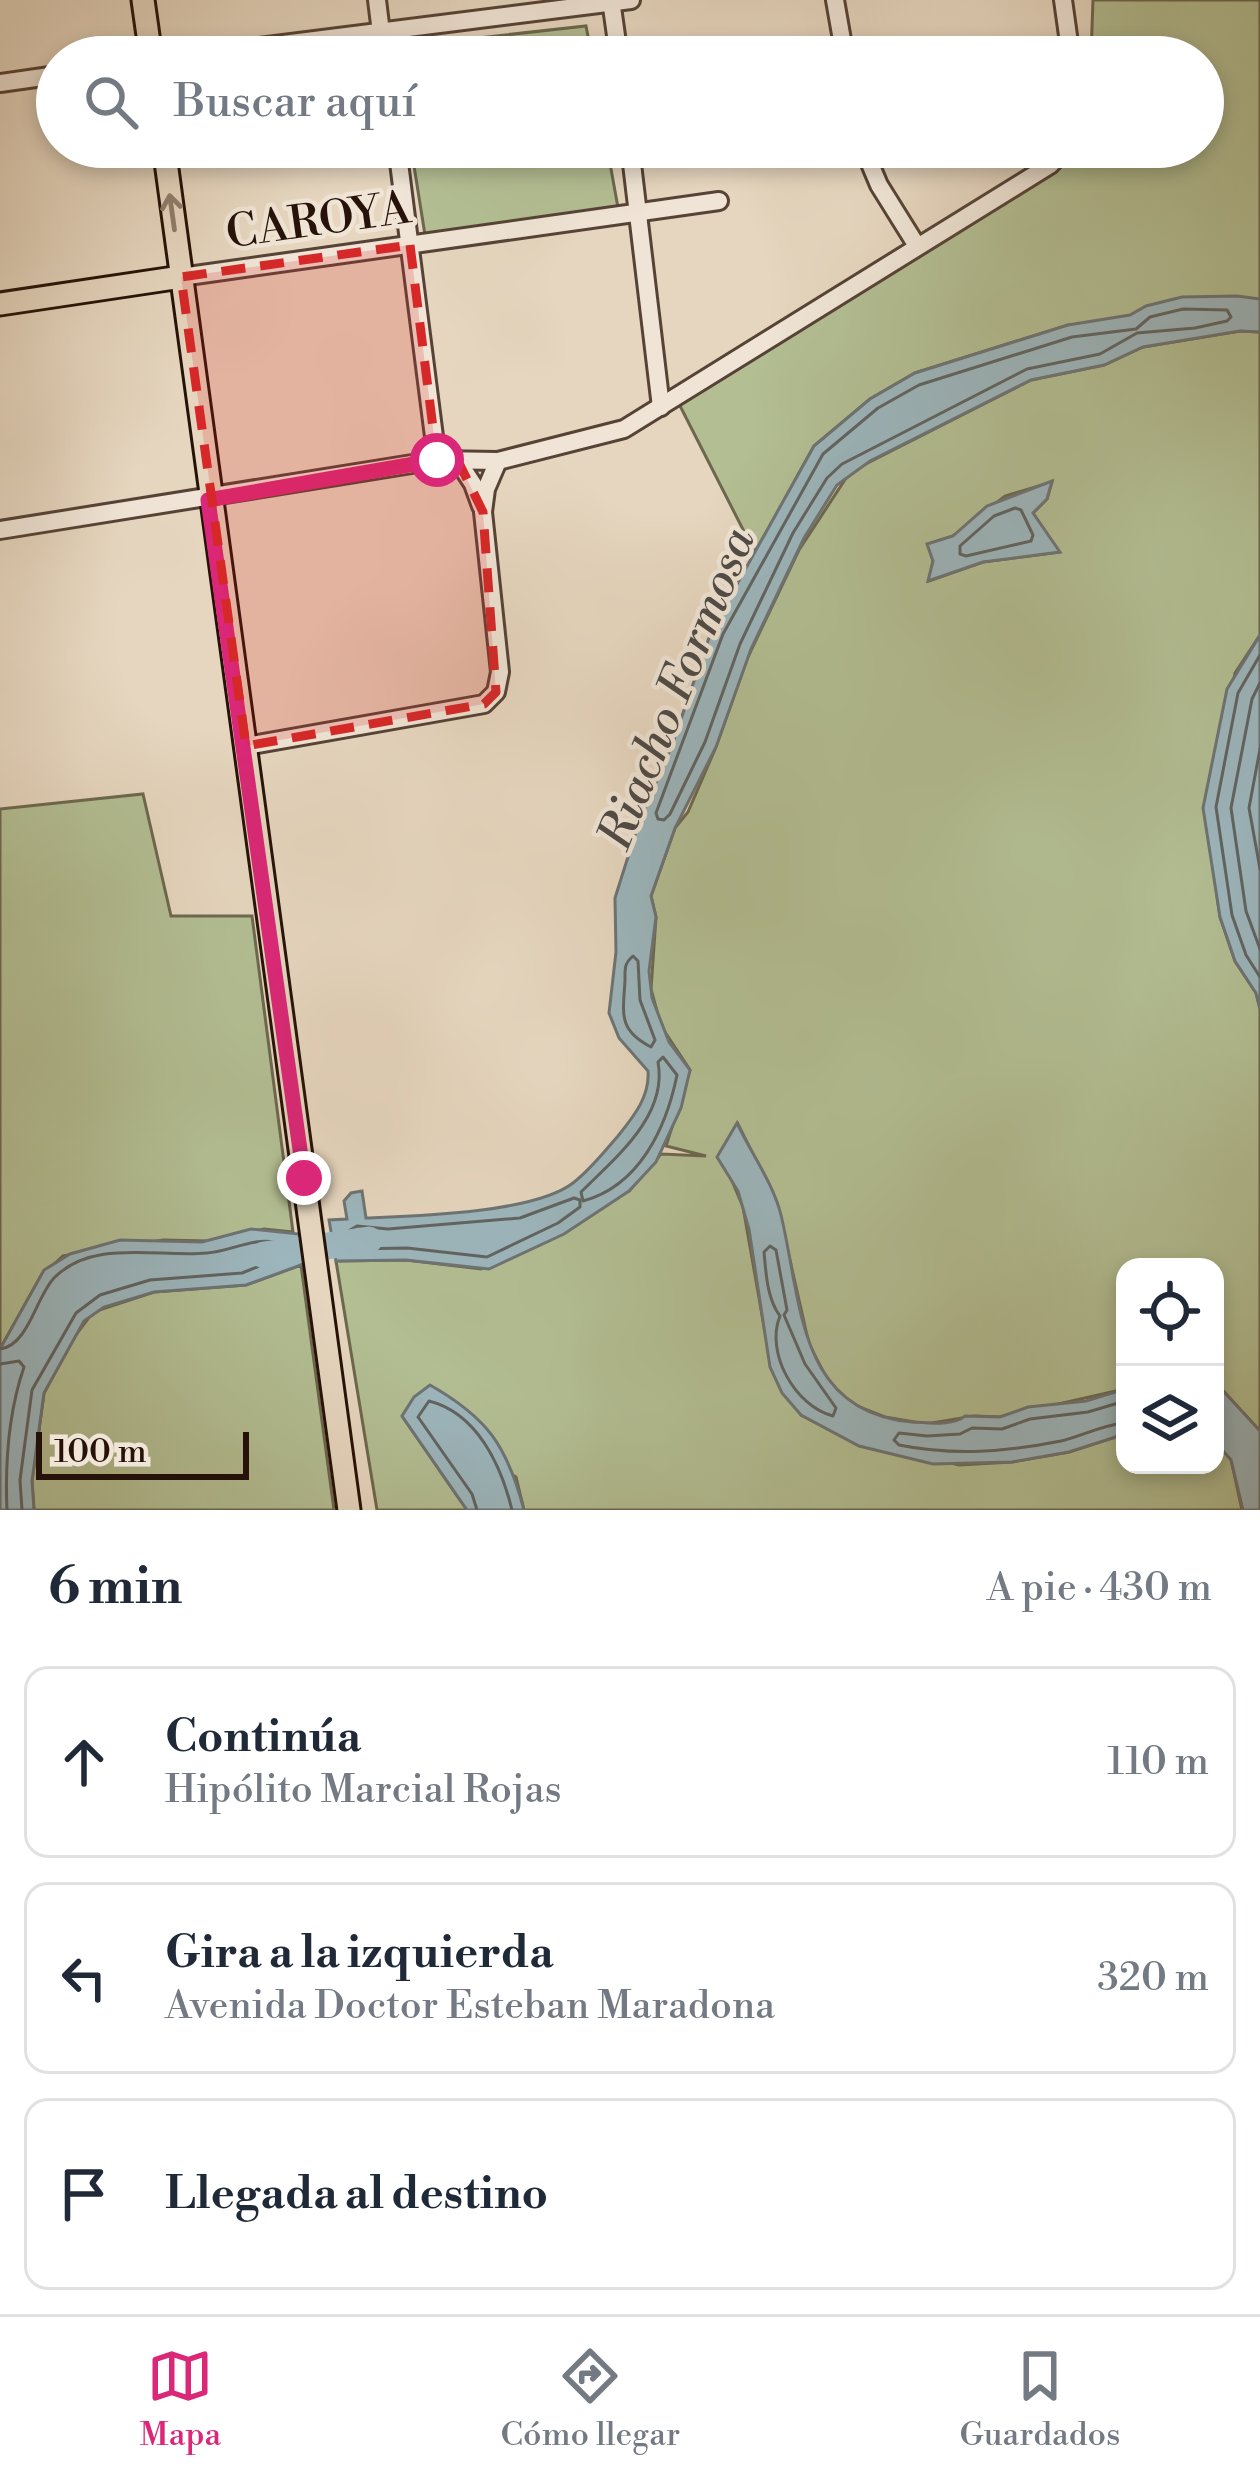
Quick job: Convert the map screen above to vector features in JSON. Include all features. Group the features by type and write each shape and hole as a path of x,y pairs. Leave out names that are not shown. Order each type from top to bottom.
{"main road":[{"path":"143,0 148,36"},
{"path":"167,168 208,500 246,746 349,1510"},
{"name":"CAROYA","path":"0,304 181,277"}],"street":[{"path":"377,0 381,36"},
{"path":"835,0 841,36"},
{"path":"1063,0 1068,36"},
{"path":"330,36 380,29 395,32 618,2 619,36"},
{"path":"0,83 36,78"},
{"path":"400,168 437,460"},
{"path":"632,168 661,407"},
{"path":"872,168 917,246"},
{"path":"0,530 437,460 498,461 624,429 1044,168"},
{"name":"CAROYA","path":"181,277 719,201"},
{"path":"458,461 483,512"},
{"path":"246,746 484,704 496,692 500,672 483,512 486,489 498,461"}],"highlighted area":[{"path":"410,245 437,460 458,461 483,512 496,692 484,704 246,746 181,277"}],"green space":[{"path":"1093,0 1260,0 1260,313 1068,325 915,373 870,399 814,446 755,553 676,398 1033,168 1224,168 1224,36 1092,36"},
{"path":"586,26 588,36 496,36"},
{"path":"414,168 611,168 619,213 425,235"},
{"path":"1260,332 1260,635 1235,673 1207,825 1220,917 1235,961 1256,993 1260,1009 1260,1431 1224,1392 1224,1258 1116,1258 1116,1391 1000,1417 926,1424 885,1417 854,1405 825,1375 809,1344 777,1203 738,1124 718,1157 743,1207 765,1332 801,1415 844,1437 959,1465 1069,1452 1116,1437 1116,1474 1224,1474 1224,1452 1231,1459 1242,1510 524,1510 516,1477 402,1416 467,1510 377,1510 336,1261 406,1260 481,1269 629,1191 661,1154 706,1156 666,1146 690,1070 661,1026 651,989 656,917 651,896 675,828 688,812 716,747 747,659 799,550 850,472 1031,380 1104,365 1143,347","holes":["1052,482 1047,499 1033,513 1059,552 983,562 929,581 933,561 928,544 953,536 1005,496"]},
{"path":"143,794 171,916 252,916 293,1232 264,1229 209,1241 163,1240 63,1256 41,1276 0,1349 0,809"},
{"path":"301,1265 334,1510 34,1510 32,1481 44,1393 93,1312 154,1292 246,1285"}],"water":[{"path":"1182,297 1260,299 1260,332 1143,347 1104,365 1031,380 870,461 837,485 804,538 751,649 716,747 675,828 651,896 656,917 649,971 652,998 669,1042 690,1070 681,1108 656,1162 629,1191 564,1234 489,1269 406,1260 336,1261 329,1220 347,1219 344,1201 351,1193 362,1191 366,1218 474,1211 531,1201 579,1178 639,1106 648,1071 619,1038 609,1013 616,952 615,898 712,629 814,446 870,399 915,373 1068,325 1130,315"},
{"path":"1052,481 1047,499 1033,513 1060,552 983,562 928,581 933,561 927,544 953,536 987,506"},
{"path":"1260,635 1260,1009 1256,993 1235,961 1220,917 1203,808 1227,689"},
{"path":"737,1123 781,1215 811,1347 846,1398 874,1414 940,1423 965,1416 1000,1417 1028,1407 1086,1401 1116,1392 1116,1437 1069,1452 1012,1462 933,1464 859,1446 801,1415 782,1393 770,1367 749,1229 738,1191 717,1157"},
{"path":"251,1229 299,1234 301,1265 246,1285 154,1292 104,1307 84,1321 44,1393 32,1481 34,1510 0,1510 0,1349 44,1270 70,1254 120,1240 202,1242"},
{"path":"430,1385 467,1409 492,1436 510,1468 524,1510 467,1510 402,1416 414,1397"},
{"path":"1224,1392 1260,1431 1260,1510 1243,1510 1231,1460 1224,1452"}],"waterway":[{"name":"Riacho Formosa","path":"264,1255 369,1240"}],"route":[{"path":"304,1178 208,500 437,460"}]}
